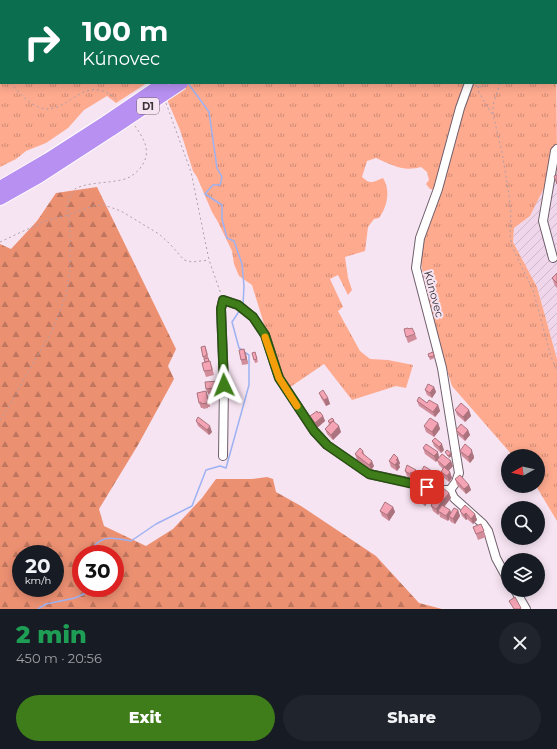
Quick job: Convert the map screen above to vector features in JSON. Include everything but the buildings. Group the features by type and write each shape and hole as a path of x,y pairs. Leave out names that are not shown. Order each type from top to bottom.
{"highway":[{"name":"D1","path":"0,199 39,177 110,125 162,84"},
{"name":"D1","path":"0,187 180,84"}],"street":[{"name":"Kúnovec","path":"450,490 456,482 459,473 457,459 442,368 416,268 420,238 438,189 460,108 469,84"},
{"path":"553,258 543,221 555,152 557,149"},
{"path":"223,456 224,385 221,309 223,300 238,305 253,317 265,335 279,378 314,431 327,445 369,474 438,490 450,490 454,498 483,524 488,531 496,558 501,567"},
{"path":"519,597 526,609"}],"path":[{"path":"475,84 478,86 487,84"},
{"path":"500,84 493,104 493,114 502,152 509,195 511,213 510,235 512,247 533,290 551,357 557,370"},
{"path":"478,86 479,93 493,114"},
{"path":"164,97 191,172 209,260 223,300"},
{"path":"0,242 45,221 93,206 104,205 121,211 159,234 184,260 192,262 209,260"},
{"path":"0,420 52,331 66,295 70,270 70,227 68,215"}],"shaded area":[{"path":"557,162 557,359 537,287 513,242 514,228 530,216"}],"green space":[{"path":"0,84 145,84 116,103 107,96 84,110 68,128 46,143 26,151 16,159 0,167"},
{"path":"160,84 556,84 557,162 530,216 514,228 513,242 537,287 557,359 557,521 540,493 545,493 545,449 507,449 452,386 429,312 420,256 422,241 440,191 430,189 426,184 429,180 427,172 421,167 409,169 403,168 376,158 367,161 362,177 370,182 383,178 387,188 386,204 379,218 374,219 368,227 365,251 345,257 348,278 352,290 348,295 338,275 330,279 343,307 338,311 360,351 370,359 388,360 413,365 406,388 396,386 352,400 324,364 283,392 252,285 239,276 234,264 232,251 193,171 180,130"},
{"path":"97,187 176,349 168,366 174,379 138,445 99,509 104,526 146,546 173,529 202,498 216,479 252,479 267,477 273,479 276,492 301,506 376,556 419,603 442,609 0,609 0,244 11,249 37,221 56,193"}],"waterway":[{"path":"189,84 209,112 217,168 222,177 220,185 213,185 205,194 222,205 222,219 227,238 234,241 242,264 244,286 243,305"},
{"path":"240,310 232,322 239,348 241,349"},
{"path":"95,545 103,539 108,538 131,541 156,524 192,506 206,470 220,466 226,468 249,385 249,355 244,352"},
{"path":"38,609 46,604 77,597"}],"slow traffic":[{"path":"265,337 279,378 297,406"}],"route":[{"path":"224,385 221,309 223,300 238,305 253,317 265,335 279,378 314,431 327,445 369,474 427,487"}]}
